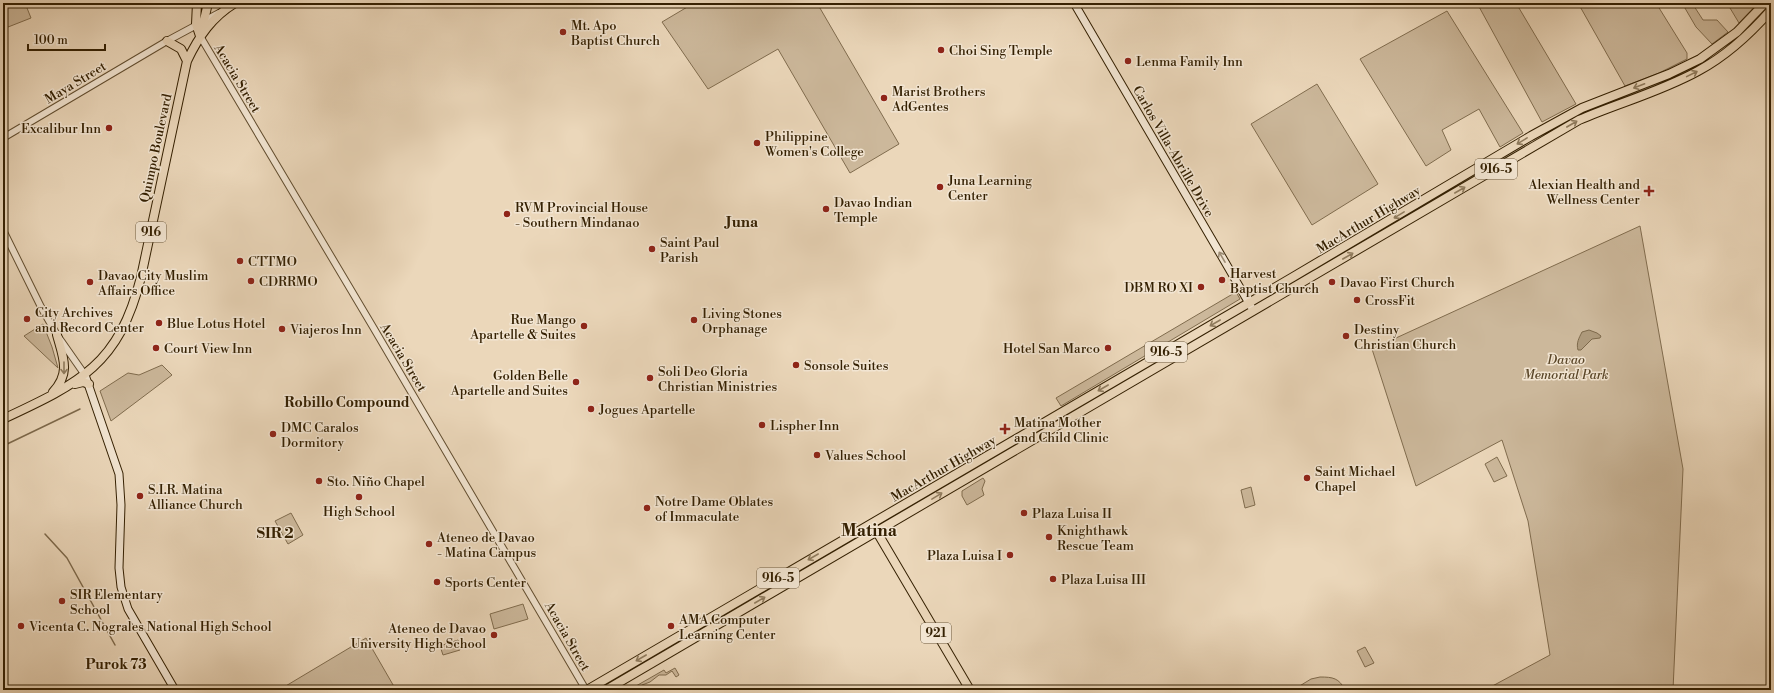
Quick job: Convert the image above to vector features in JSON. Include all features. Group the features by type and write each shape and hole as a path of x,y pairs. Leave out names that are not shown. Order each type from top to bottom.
{"main road":[{"path":"197,3 196,24 200,36"},
{"path":"200,36 208,3"},
{"name":"Quimpo Boulevard","path":"3,419 66,387 86,374 104,357 117,339 133,305 141,277 187,61 200,36 211,22 222,11 235,3"},
{"name":"Carlos Villa-Abrille Drive","path":"1074,3 1251,307"},
{"name":"MacArthur Highway","path":"1251,307 1322,260 1575,111 1664,77 1700,59 1734,34 1765,3"},
{"name":"MacArthur Highway","path":"587,690 872,523 1022,440 1251,307 1327,268 1579,120 1658,89 1701,70 1744,39 1771,10"},
{"path":"167,41 181,49 187,61"},
{"path":"1476,169 1481,177"},
{"path":"1378,227 1382,235"},
{"path":"1322,260 1327,268"},
{"path":"49,396 60,383 64,374 64,362 57,335"},
{"path":"86,374 119,474 121,504 119,568 120,587 128,609 175,690"},
{"path":"66,387 82,382 89,384"},
{"name":"MacArthur Highway","path":"606,690 877,531 1022,440"},
{"name":"921","path":"872,523 970,690"},
{"path":"710,618 715,627"},
{"path":"675,639 680,647"}],"street":[{"name":"Maya Street","path":"3,138 196,24 222,11"},
{"name":"Acacia Street","path":"200,36 374,327 587,690"},
{"path":"3,230 57,335 86,374"}],"green space":[{"path":"3,3 25,3 31,18 3,29"},
{"path":"694,3 817,3 899,144 850,173 778,49 708,89 662,22"},
{"path":"1477,3 1516,3 1576,104 1542,122"},
{"path":"1578,3 1656,3 1687,53 1687,59 1659,73 1625,86"},
{"path":"1682,3 1692,3 1703,20 1717,20 1728,32 1712,44 1696,27"},
{"path":"1727,3 1758,3 1739,23"},
{"path":"1447,11 1523,133 1500,147 1479,109 1442,130 1451,150 1426,166 1360,59"},
{"path":"1317,84 1378,184 1312,225 1251,124"},
{"name":"Davao Memorial Park","path":"1640,226 1683,469 1673,690 1485,690 1550,655 1528,521 1502,440 1416,486 1372,349"},
{"path":"1236,292 1240,299 1061,406 1056,398"},
{"path":"43,324 52,347 58,368 24,336"},
{"path":"162,365 172,375 111,421 100,391 128,373 139,375"},
{"path":"1497,457 1507,476 1494,482 1485,464"},
{"path":"983,478 985,481 982,489 984,495 967,505 962,496 962,491"},
{"path":"1251,487 1255,505 1245,508 1241,490"},
{"path":"291,513 303,535 288,544 275,521"},
{"path":"523,604 528,619 494,629 490,614"},
{"path":"366,638 396,690 279,690"},
{"path":"458,640 460,650 443,655 440,646"},
{"path":"1365,647 1374,663 1365,667 1357,651"},
{"path":"675,668 679,675 676,677 672,671 666,675 659,675 650,682 642,685 640,690 636,686 664,670 666,673"},
{"path":"1320,677 1335,679 1345,690 1293,690 1311,679"}],"shaded area":[{"path":"1589,330 1597,333 1601,336 1600,338 1592,339 1581,350 1578,350 1577,347 1579,338 1582,332"}],"waterway":[{"path":"3,446 80,409"},
{"path":"45,534 67,558 115,645"}],"place":[{"name":"Mt. Apo Baptist Church","path":"563,32"},
{"name":"Choi Sing Temple","path":"941,50"},
{"name":"Lenma Family Inn","path":"1128,61"},
{"name":"Marist Brothers AdGentes","path":"884,98"},
{"name":"Excalibur Inn","path":"109,128"},
{"name":"Philippine Women's College","path":"757,143"},
{"name":"Juna Learning Center","path":"940,187"},
{"name":"Alexian Health and Wellness Center","path":"1649,191"},
{"name":"Davao Indian Temple","path":"826,209"},
{"name":"RVM Provincial House - Southern Mindanao","path":"507,214"},
{"name":"Saint Paul Parish","path":"652,249"},
{"name":"CTTMO","path":"240,261"},
{"name":"Harvest Baptist Church","path":"1222,280"},
{"name":"CDRRMO","path":"251,281"},
{"name":"Davao City Muslim Affairs Office","path":"90,282"},
{"name":"Davao First Church","path":"1332,282"},
{"name":"DBM RO XI","path":"1201,287"},
{"name":"CrossFit","path":"1357,300"},
{"name":"City Archives and Record Center","path":"27,319"},
{"name":"Living Stones Orphanage","path":"694,320"},
{"name":"Blue Lotus Hotel","path":"159,323"},
{"name":"Rue Mango Apartelle & Suites","path":"584,326"},
{"name":"Viajeros Inn","path":"282,329"},
{"name":"Destiny Christian Church","path":"1346,336"},
{"name":"Court View Inn","path":"156,348"},
{"name":"Hotel San Marco","path":"1108,348"},
{"name":"Sonsole Suites","path":"796,365"},
{"name":"Soli Deo Gloria Christian Ministries","path":"650,378"},
{"name":"Golden Belle Apartelle and Suites","path":"576,382"},
{"name":"Jogues Apartelle","path":"591,409"},
{"name":"Lispher Inn","path":"762,425"},
{"name":"Matina Mother and Child Clinic","path":"1005,429"},
{"name":"DMC Caralos Dormitory","path":"273,434"},
{"name":"Values School","path":"817,455"},
{"name":"Saint Michael Chapel","path":"1307,478"},
{"name":"Sto. Niño Chapel","path":"319,481"},
{"name":"S.I.R. Matina Alliance Church","path":"140,496"},
{"name":"High School","path":"359,497"},
{"name":"Notre Dame Oblates of Immaculate","path":"647,508"},
{"name":"Plaza Luisa II","path":"1024,513"},
{"name":"Knighthawk Rescue Team","path":"1049,537"},
{"name":"Ateneo de Davao - Matina Campus","path":"429,544"},
{"name":"Plaza Luisa I","path":"1010,555"},
{"name":"Plaza Luisa III","path":"1053,579"},
{"name":"Sports Center","path":"437,582"},
{"name":"SIR Elementary School","path":"62,601"},
{"name":"Vicenta C. Nograles National High School","path":"21,626"},
{"name":"AMA Computer Learning Center","path":"671,626"},
{"name":"Ateneo de Davao University High School","path":"494,635"}],"district":[{"name":"Juna","path":"742,222"},
{"name":"Robillo Compound","path":"347,402"},
{"name":"Matina","path":"869,530"},
{"name":"SIR 2","path":"275,533"},
{"name":"Purok 73","path":"116,664"}]}
